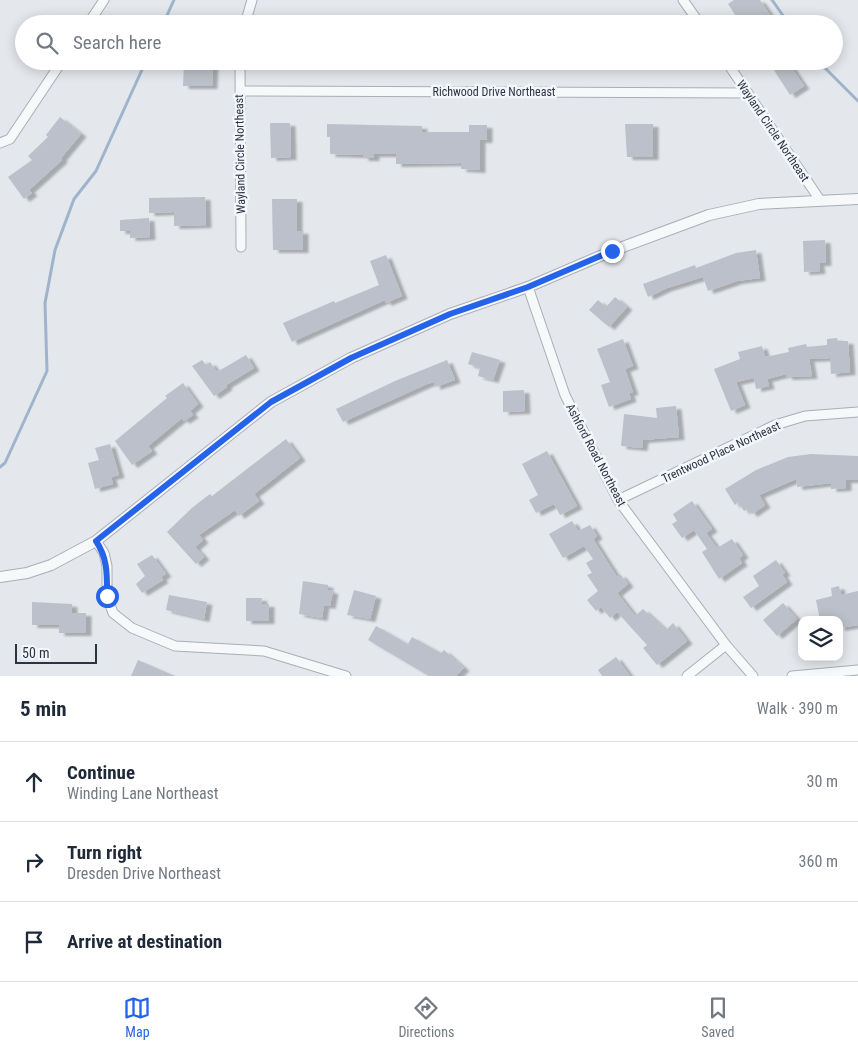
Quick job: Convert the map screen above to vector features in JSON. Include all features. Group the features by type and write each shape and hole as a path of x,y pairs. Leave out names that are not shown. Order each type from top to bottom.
{"street":[{"path":"94,15 104,0"},
{"path":"248,15 252,0"},
{"path":"683,0 694,15"},
{"path":"0,144 10,139 56,70"},
{"name":"Wayland Circle Northeast","path":"240,70 241,247"},
{"name":"Wayland Circle Northeast","path":"732,70 820,200"},
{"name":"Richwood Drive Northeast","path":"240,91 748,93"},
{"path":"0,577 27,573 51,565 96,541 271,402 351,358 450,314 528,287 612,251 709,214 759,204 858,199"},
{"name":"Ashford Road Northeast","path":"528,287 565,395 618,500 726,645 753,676"},
{"name":"Trentwood Place Northeast","path":"618,500 775,425 805,416 858,412"},
{"path":"96,541 104,553 107,566 107,596 113,613 132,628 175,646 264,651 346,676"},
{"path":"687,676 726,645"},
{"path":"792,676 858,670"}],"building":[{"path":"734,0 760,0 770,15 735,15 728,4"},
{"path":"184,70 213,70 212,86 183,86"},
{"path":"774,70 793,70 804,86 790,95"},
{"path":"60,117 81,134 61,158 62,160 29,190 32,193 24,199 8,177 32,160 28,156 48,137 46,135"},
{"path":"270,123 290,123 291,157 271,158"},
{"path":"327,124 422,126 422,132 469,132 469,125 487,125 487,140 480,140 480,170 461,169 461,163 396,164 396,154 374,154 374,158 363,158 363,155 330,154 330,137 327,137"},
{"path":"625,124 653,124 653,157 627,157"},
{"path":"205,197 206,225 174,226 174,212 149,213 149,198"},
{"path":"272,199 297,199 297,231 303,231 303,250 273,250"},
{"path":"149,218 150,237 130,238 130,231 120,231 120,220"},
{"path":"825,240 826,263 819,263 820,271 804,272 803,241"},
{"path":"756,250 760,278 737,281 708,291 703,277 667,288 648,297 643,284 695,265 696,268 736,253"},
{"path":"386,255 402,296 386,303 385,300 292,342 283,323 334,301 335,303 379,285 370,261"},
{"path":"615,297 627,307 609,327 589,310 598,300 606,307"},
{"path":"837,338 838,341 848,341 850,372 831,374 830,358 809,359 812,376 787,377 786,374 767,379 769,386 756,389 754,378 736,382 745,405 731,411 714,369 740,359 738,352 762,346 765,357 789,352 788,348 806,344 807,347 827,345 827,339"},
{"path":"623,339 633,366 625,369 633,392 629,393 631,399 609,407 601,385 610,382 597,349"},
{"path":"472,352 500,360 493,380 478,376 480,368 468,364"},
{"path":"246,355 254,368 226,385 227,387 214,396 192,366 202,360 206,365 210,362 217,372"},
{"path":"447,360 455,380 435,387 434,382 427,384 343,422 336,409 395,381"},
{"path":"183,383 198,404 190,411 193,415 184,421 182,418 148,446 152,451 132,465 115,441 167,398 165,396"},
{"path":"524,390 525,411 503,412 503,391"},
{"path":"676,406 679,437 643,440 642,448 621,446 624,414 657,418 656,408"},
{"path":"286,439 300,458 254,494 259,501 239,516 235,510 199,535 203,540 195,547 204,557 196,564 167,532 193,507 210,494 212,496"},
{"path":"110,444 119,475 111,477 113,484 95,489 88,463 99,460 95,448"},
{"path":"547,451 577,506 560,515 554,504 536,513 529,500 538,495 522,464"},
{"path":"811,454 858,456 858,480 846,480 846,488 831,489 831,483 797,487 796,479 759,495 765,505 752,514 748,509 744,511 738,502 735,505 725,489 756,470 788,457"},
{"path":"692,501 712,529 706,533 717,548 732,539 743,555 739,558 742,563 719,579 702,552 707,549 694,530 682,538 672,524 677,521 673,514"},
{"path":"572,521 578,531 590,525 597,536 593,539 617,577 620,574 628,584 617,593 635,616 643,609 666,630 673,623 687,641 657,665 643,648 647,645 617,612 610,618 601,607 596,611 587,600 598,591 587,575 592,573 586,563 593,559 584,546 563,558 549,534"},
{"path":"152,555 166,574 161,577 163,580 142,593 136,584 145,576 137,564"},
{"path":"776,560 785,573 782,574 787,582 751,608 743,597 759,586 753,576"},
{"path":"303,581 328,585 328,590 333,591 330,606 324,605 322,618 299,614"},
{"path":"839,586 841,595 858,591 858,625 843,627 843,616 819,616 816,600 832,596 831,588"},
{"path":"354,590 376,596 370,619 347,615"},
{"path":"169,595 207,602 204,619 166,610"},
{"path":"246,598 262,598 261,604 269,604 269,621 246,621"},
{"path":"32,602 72,604 72,613 86,613 86,633 59,633 59,625 32,625"},
{"path":"783,603 797,619 777,636 763,620"},
{"path":"376,626 408,644 412,637 441,653 444,650 464,668 456,676 429,676 368,640"},
{"path":"616,657 630,676 602,676 598,670"},
{"path":"138,660 175,676 131,676"}],"waterway":[{"path":"167,15 174,0"},
{"path":"772,0 783,15"},
{"path":"0,467 5,463 47,371 45,303 55,250 74,199 96,171 142,70"},
{"path":"827,70 858,101"}],"route":[{"path":"107,596 107,566 104,553 96,541 271,402 351,358 450,314 528,287 612,251"}]}
